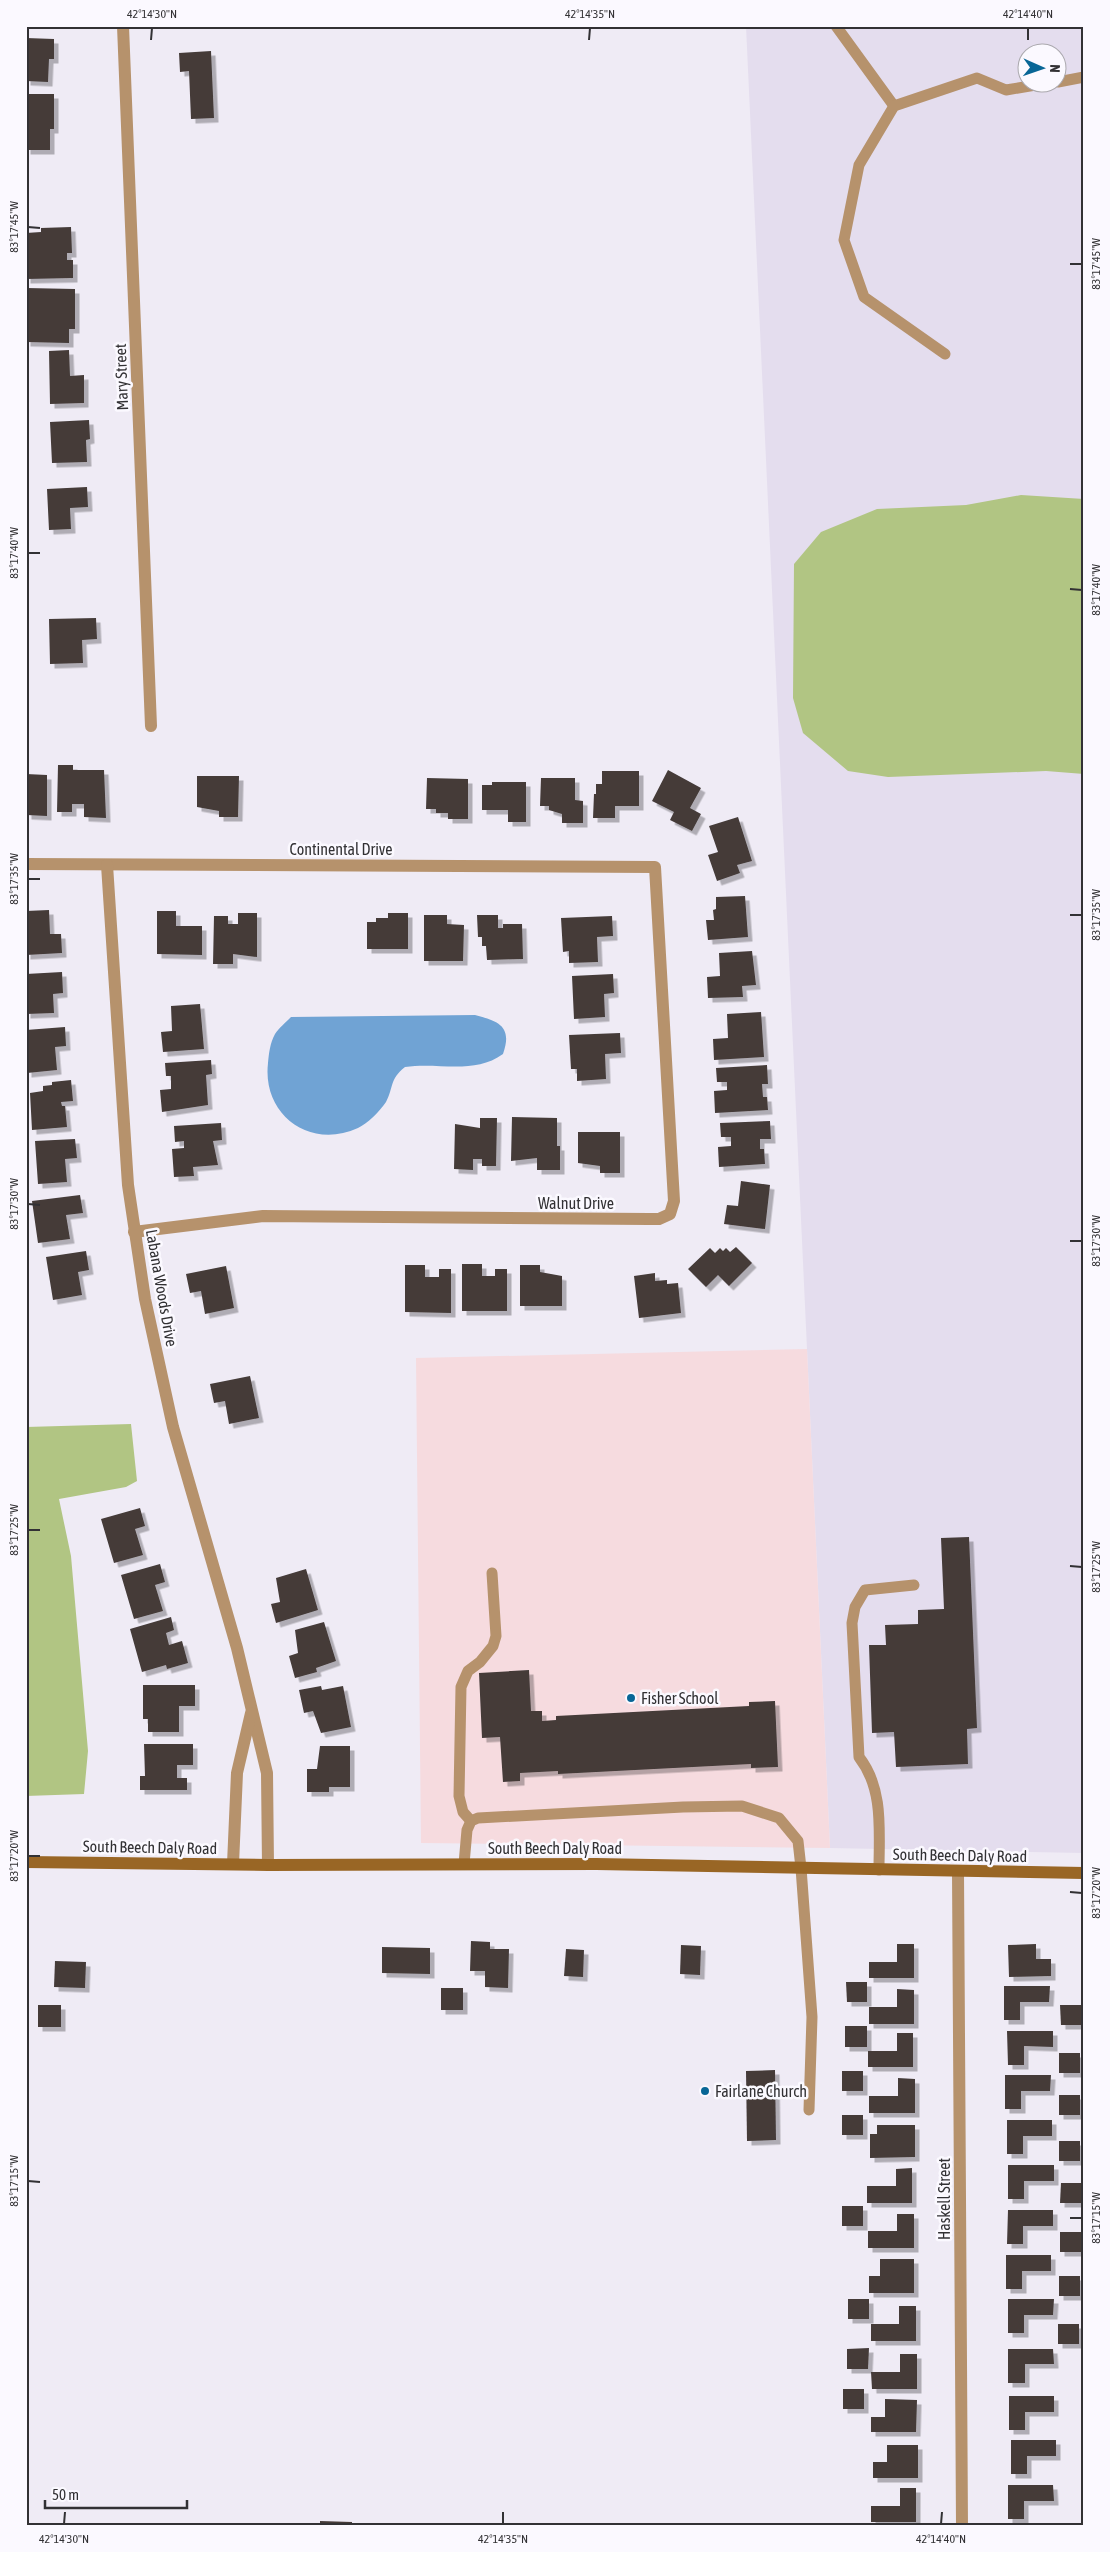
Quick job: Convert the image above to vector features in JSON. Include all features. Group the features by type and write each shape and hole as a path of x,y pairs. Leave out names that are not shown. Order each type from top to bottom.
{"street":[{"name":"Mary Street","path":"123,26 151,726"},
{"name":"Continental Drive","path":"26,864 655,867"},
{"name":"Labana Woods Drive","path":"107,864 127,1175 134,1232 145,1299 173,1427 252,1705 267,1773 268,1865"},
{"name":"Walnut Drive","path":"134,1232 263,1216 659,1219 670,1214 674,1201 655,867"},
{"name":"Labana Woods Drive","path":"233,1864 236,1773 252,1705"},
{"name":"South Beech Daly Road","path":"26,1862 268,1865 596,1864 1084,1873"},
{"name":"Haskell Street","path":"958,1872 962,2526"}],"lane":[{"path":"836,26 894,106"},
{"path":"1068,80 1084,77"},
{"path":"945,354 864,297 844,240 859,164 894,106 977,78 1006,90 1018,88"},
{"path":"471,1821 463,1812 459,1796 461,1687 468,1672 480,1662 493,1646 496,1636 492,1573"},
{"path":"879,1870 878,1805 868,1769 858,1757 852,1622 855,1607 865,1590 914,1585"},
{"path":"464,1864 468,1830 471,1821 478,1818 503,1815 742,1806 779,1818 798,1841 801,1868 812,2016 809,2110"}],"shaded area":[{"path":"746,26 1084,26 1084,1853 830,1848"},
{"path":"807,1349 830,1848 421,1843 416,1358"}],"green space":[{"path":"1021,495 1084,499 1084,774 1046,771 888,777 848,771 803,733 793,698 794,564 821,532 877,509 966,505"},
{"path":"131,1424 137,1481 126,1487 59,1499 71,1556 88,1751 84,1794 26,1796 26,1427"}],"water":[{"path":"475,1015 497,1023 505,1031 506,1045 503,1054 492,1060 468,1066 405,1067 396,1076 383,1106 358,1128 340,1134 323,1134 307,1131 293,1123 281,1112 273,1098 268,1082 270,1048 275,1034 291,1017"}],"building":[{"path":"26,38 54,39 54,59 49,59 48,82 26,81"},
{"path":"211,51 214,118 191,119 189,71 180,72 179,53"},
{"path":"26,94 54,94 54,129 50,129 50,150 26,150"},
{"path":"71,227 72,253 67,253 67,260 73,260 73,278 26,279 26,233 41,232 41,228"},
{"path":"26,288 75,289 75,329 69,329 69,343 26,342"},
{"path":"69,350 70,376 84,375 84,403 50,404 49,351"},
{"path":"89,420 90,439 86,440 87,462 52,463 50,422"},
{"path":"87,487 88,507 70,508 71,529 49,530 47,489"},
{"path":"96,618 97,639 82,640 83,663 50,664 49,619"},
{"path":"58,765 73,765 73,770 104,770 106,818 84,817 84,804 72,804 72,812 57,812"},
{"path":"668,770 701,788 690,808 701,814 692,831 670,820 674,812 652,801"},
{"path":"602,771 639,771 639,806 615,806 615,818 593,818 594,794 596,794 596,784 602,784"},
{"path":"26,774 47,775 47,816 27,815"},
{"path":"197,776 239,776 238,817 219,817 219,811 197,807"},
{"path":"427,778 468,779 468,819 448,819 448,813 436,813 436,809 426,809"},
{"path":"541,778 575,778 575,800 583,801 583,823 562,823 562,814 549,810 549,806 540,806"},
{"path":"492,782 526,782 526,822 508,822 508,810 482,810 482,785 492,785"},
{"path":"738,817 752,861 737,865 740,873 717,881 708,855 718,852 709,826"},
{"path":"745,896 748,937 708,940 706,920 714,920 713,910 716,909 716,897"},
{"path":"49,910 50,934 61,934 62,953 26,955 26,911"},
{"path":"157,911 176,911 176,926 202,926 202,955 157,954"},
{"path":"238,913 257,913 257,957 233,954 233,964 213,964 214,916 228,916 228,924 238,924"},
{"path":"388,913 408,913 408,949 367,949 367,922 376,922 376,918 388,918"},
{"path":"424,915 447,915 447,924 464,925 463,961 424,961"},
{"path":"477,915 498,915 498,928 503,928 503,924 522,924 523,959 487,960 486,946 482,946 482,937 478,937"},
{"path":"612,916 613,936 597,937 598,962 569,963 569,951 563,952 561,918"},
{"path":"752,951 756,985 742,986 743,997 708,998 707,977 720,976 719,953"},
{"path":"62,972 63,993 53,994 54,1013 26,1014 26,974"},
{"path":"613,974 614,993 604,994 605,1017 574,1019 572,976"},
{"path":"200,1004 204,1049 163,1052 161,1032 172,1031 171,1006"},
{"path":"761,1012 764,1057 714,1060 713,1039 728,1038 727,1014"},
{"path":"65,1027 66,1046 55,1047 57,1070 27,1073 26,1030"},
{"path":"620,1033 621,1053 605,1054 606,1079 577,1081 577,1069 571,1069 569,1035"},
{"path":"211,1060 212,1074 206,1075 208,1105 162,1112 160,1090 171,1089 171,1076 166,1076 165,1063"},
{"path":"767,1065 768,1084 762,1084 763,1097 767,1097 768,1110 715,1113 714,1091 727,1090 727,1082 717,1082 716,1068"},
{"path":"71,1080 73,1101 61,1102 62,1106 65,1106 67,1127 32,1130 30,1093 43,1091 43,1086 52,1085 52,1082"},
{"path":"512,1117 557,1118 557,1146 560,1146 560,1170 537,1170 537,1158 511,1161"},
{"path":"480,1118 497,1118 496,1166 482,1166 482,1159 473,1159 473,1170 454,1169 455,1124 480,1128"},
{"path":"770,1121 771,1139 760,1139 760,1149 764,1149 765,1164 719,1167 718,1147 731,1146 731,1137 721,1137 720,1123"},
{"path":"221,1123 222,1140 213,1141 218,1165 193,1167 194,1176 174,1177 172,1149 184,1148 184,1141 175,1142 174,1126"},
{"path":"578,1132 620,1132 620,1173 600,1173 600,1166 578,1163"},
{"path":"75,1139 77,1158 65,1159 67,1182 38,1184 35,1141"},
{"path":"741,1181 770,1185 765,1229 724,1224 727,1205 738,1206"},
{"path":"80,1195 83,1213 66,1215 70,1239 38,1243 32,1201"},
{"path":"736,1247 752,1263 729,1286 718,1275 706,1287 688,1269 710,1248 715,1253 720,1248 723,1251 726,1248 730,1252"},
{"path":"86,1251 89,1270 78,1272 82,1295 53,1300 46,1257"},
{"path":"462,1264 482,1264 482,1276 495,1276 495,1269 507,1269 507,1311 462,1311"},
{"path":"405,1265 425,1265 425,1277 439,1277 439,1269 451,1269 451,1313 405,1312"},
{"path":"520,1265 540,1265 540,1272 562,1276 562,1306 520,1306"},
{"path":"226,1266 234,1308 205,1314 201,1291 190,1293 186,1274"},
{"path":"655,1273 655,1281 667,1280 667,1284 678,1283 681,1313 639,1318 634,1276"},
{"path":"250,1376 259,1418 229,1424 225,1401 214,1403 210,1384"},
{"path":"140,1508 145,1526 135,1529 143,1555 114,1563 101,1519"},
{"path":"969,1537 977,1728 967,1729 968,1764 896,1767 894,1732 872,1733 869,1645 886,1645 885,1625 918,1624 918,1610 944,1609 941,1538"},
{"path":"160,1564 165,1582 155,1585 163,1611 134,1619 121,1575"},
{"path":"306,1569 318,1610 276,1623 271,1604 280,1602 276,1578"},
{"path":"171,1617 174,1630 166,1633 169,1645 182,1641 188,1663 167,1669 166,1665 142,1672 130,1629"},
{"path":"324,1622 336,1661 316,1668 317,1672 295,1678 289,1656 298,1653 295,1630"},
{"path":"529,1670 531,1711 542,1711 542,1721 556,1720 556,1716 749,1706 749,1702 775,1701 778,1767 751,1768 751,1764 558,1774 558,1771 520,1773 520,1781 503,1782 500,1737 482,1738 479,1673"},
{"path":"143,1685 195,1685 195,1706 179,1706 179,1732 148,1732 148,1719 143,1719"},
{"path":"321,1686 322,1690 343,1686 351,1727 321,1733 313,1711 304,1713 299,1690"},
{"path":"144,1744 193,1744 193,1765 177,1765 177,1778 187,1778 187,1790 140,1790 140,1776 145,1776"},
{"path":"320,1746 350,1746 350,1787 329,1787 329,1792 307,1792 307,1769 317,1769"},
{"path":"471,1941 490,1942 490,1949 509,1949 508,1988 485,1987 485,1971 470,1971"},
{"path":"897,1944 914,1944 914,1978 869,1978 869,1962 897,1962"},
{"path":"1036,1944 1036,1959 1051,1959 1051,1976 1009,1977 1008,1945"},
{"path":"681,1945 701,1946 700,1975 680,1974"},
{"path":"382,1947 430,1948 430,1974 382,1973"},
{"path":"566,1949 584,1950 583,1977 564,1976"},
{"path":"55,1961 86,1962 85,1988 54,1987"},
{"path":"846,1982 867,1982 867,2002 847,2002"},
{"path":"1004,1986 1050,1986 1049,2002 1020,2002 1020,2020 1004,2020"},
{"path":"441,1988 463,1988 463,2010 441,2010"},
{"path":"897,1989 914,1990 914,2024 869,2024 869,2007 897,2007"},
{"path":"38,2005 61,2005 61,2027 38,2027"},
{"path":"1060,2005 1081,2005 1081,2025 1061,2025"},
{"path":"845,2026 867,2026 867,2047 845,2047"},
{"path":"1007,2031 1053,2031 1053,2047 1024,2046 1024,2065 1008,2065"},
{"path":"897,2033 913,2033 913,2067 868,2067 868,2051 897,2051"},
{"path":"1059,2053 1080,2053 1080,2073 1059,2073"},
{"path":"775,2070 776,2140 747,2141 746,2071"},
{"path":"842,2071 863,2071 863,2091 842,2091"},
{"path":"1005,2075 1051,2075 1050,2091 1021,2091 1021,2109 1005,2109"},
{"path":"898,2078 915,2079 915,2113 869,2113 869,2096 898,2096"},
{"path":"1059,2095 1080,2095 1080,2115 1059,2115"},
{"path":"842,2115 863,2115 863,2135 842,2135"},
{"path":"1007,2120 1052,2120 1052,2136 1023,2136 1023,2154 1007,2154"},
{"path":"877,2125 915,2125 915,2157 870,2158 870,2134 877,2134"},
{"path":"1059,2141 1080,2141 1080,2161 1059,2161"},
{"path":"1008,2165 1054,2165 1054,2181 1024,2181 1024,2199 1008,2199"},
{"path":"912,2168 912,2203 867,2203 867,2186 896,2186 896,2169"},
{"path":"1061,2183 1081,2183 1081,2203 1060,2203"},
{"path":"842,2206 863,2206 863,2226 842,2226"},
{"path":"1008,2210 1053,2210 1053,2226 1023,2226 1023,2244 1007,2244"},
{"path":"897,2214 914,2214 914,2248 868,2248 868,2231 897,2231"},
{"path":"1060,2232 1081,2232 1081,2252 1060,2252"},
{"path":"1006,2255 1051,2255 1051,2271 1022,2271 1022,2289 1006,2289"},
{"path":"880,2259 914,2259 914,2293 869,2293 869,2276 880,2276"},
{"path":"1059,2276 1080,2276 1080,2296 1059,2296"},
{"path":"848,2299 869,2299 869,2319 848,2319"},
{"path":"1008,2299 1054,2299 1053,2315 1024,2315 1024,2333 1008,2333"},
{"path":"899,2306 916,2306 916,2341 871,2341 871,2324 899,2324"},
{"path":"1058,2324 1079,2324 1079,2344 1058,2344"},
{"path":"869,2348 868,2369 847,2369 847,2349"},
{"path":"1008,2349 1053,2349 1054,2364 1025,2364 1025,2383 1008,2383"},
{"path":"900,2354 917,2354 917,2389 872,2389 871,2372 900,2372"},
{"path":"843,2389 864,2389 864,2409 843,2409"},
{"path":"1009,2396 1054,2396 1054,2412 1025,2412 1025,2430 1009,2430"},
{"path":"885,2399 917,2400 916,2432 871,2432 871,2417 885,2417"},
{"path":"1011,2440 1056,2440 1056,2456 1027,2456 1027,2474 1011,2474"},
{"path":"887,2445 918,2445 918,2478 873,2478 873,2462 887,2462"},
{"path":"1008,2485 1053,2485 1054,2501 1024,2501 1024,2519 1008,2519"},
{"path":"900,2488 916,2488 916,2522 871,2522 871,2506 900,2506"},
{"path":"320,2521 352,2522 352,2526 320,2526"}],"place":[{"name":"Fisher School","path":"631,1698"},
{"name":"Fairlane Church","path":"705,2091"}]}
